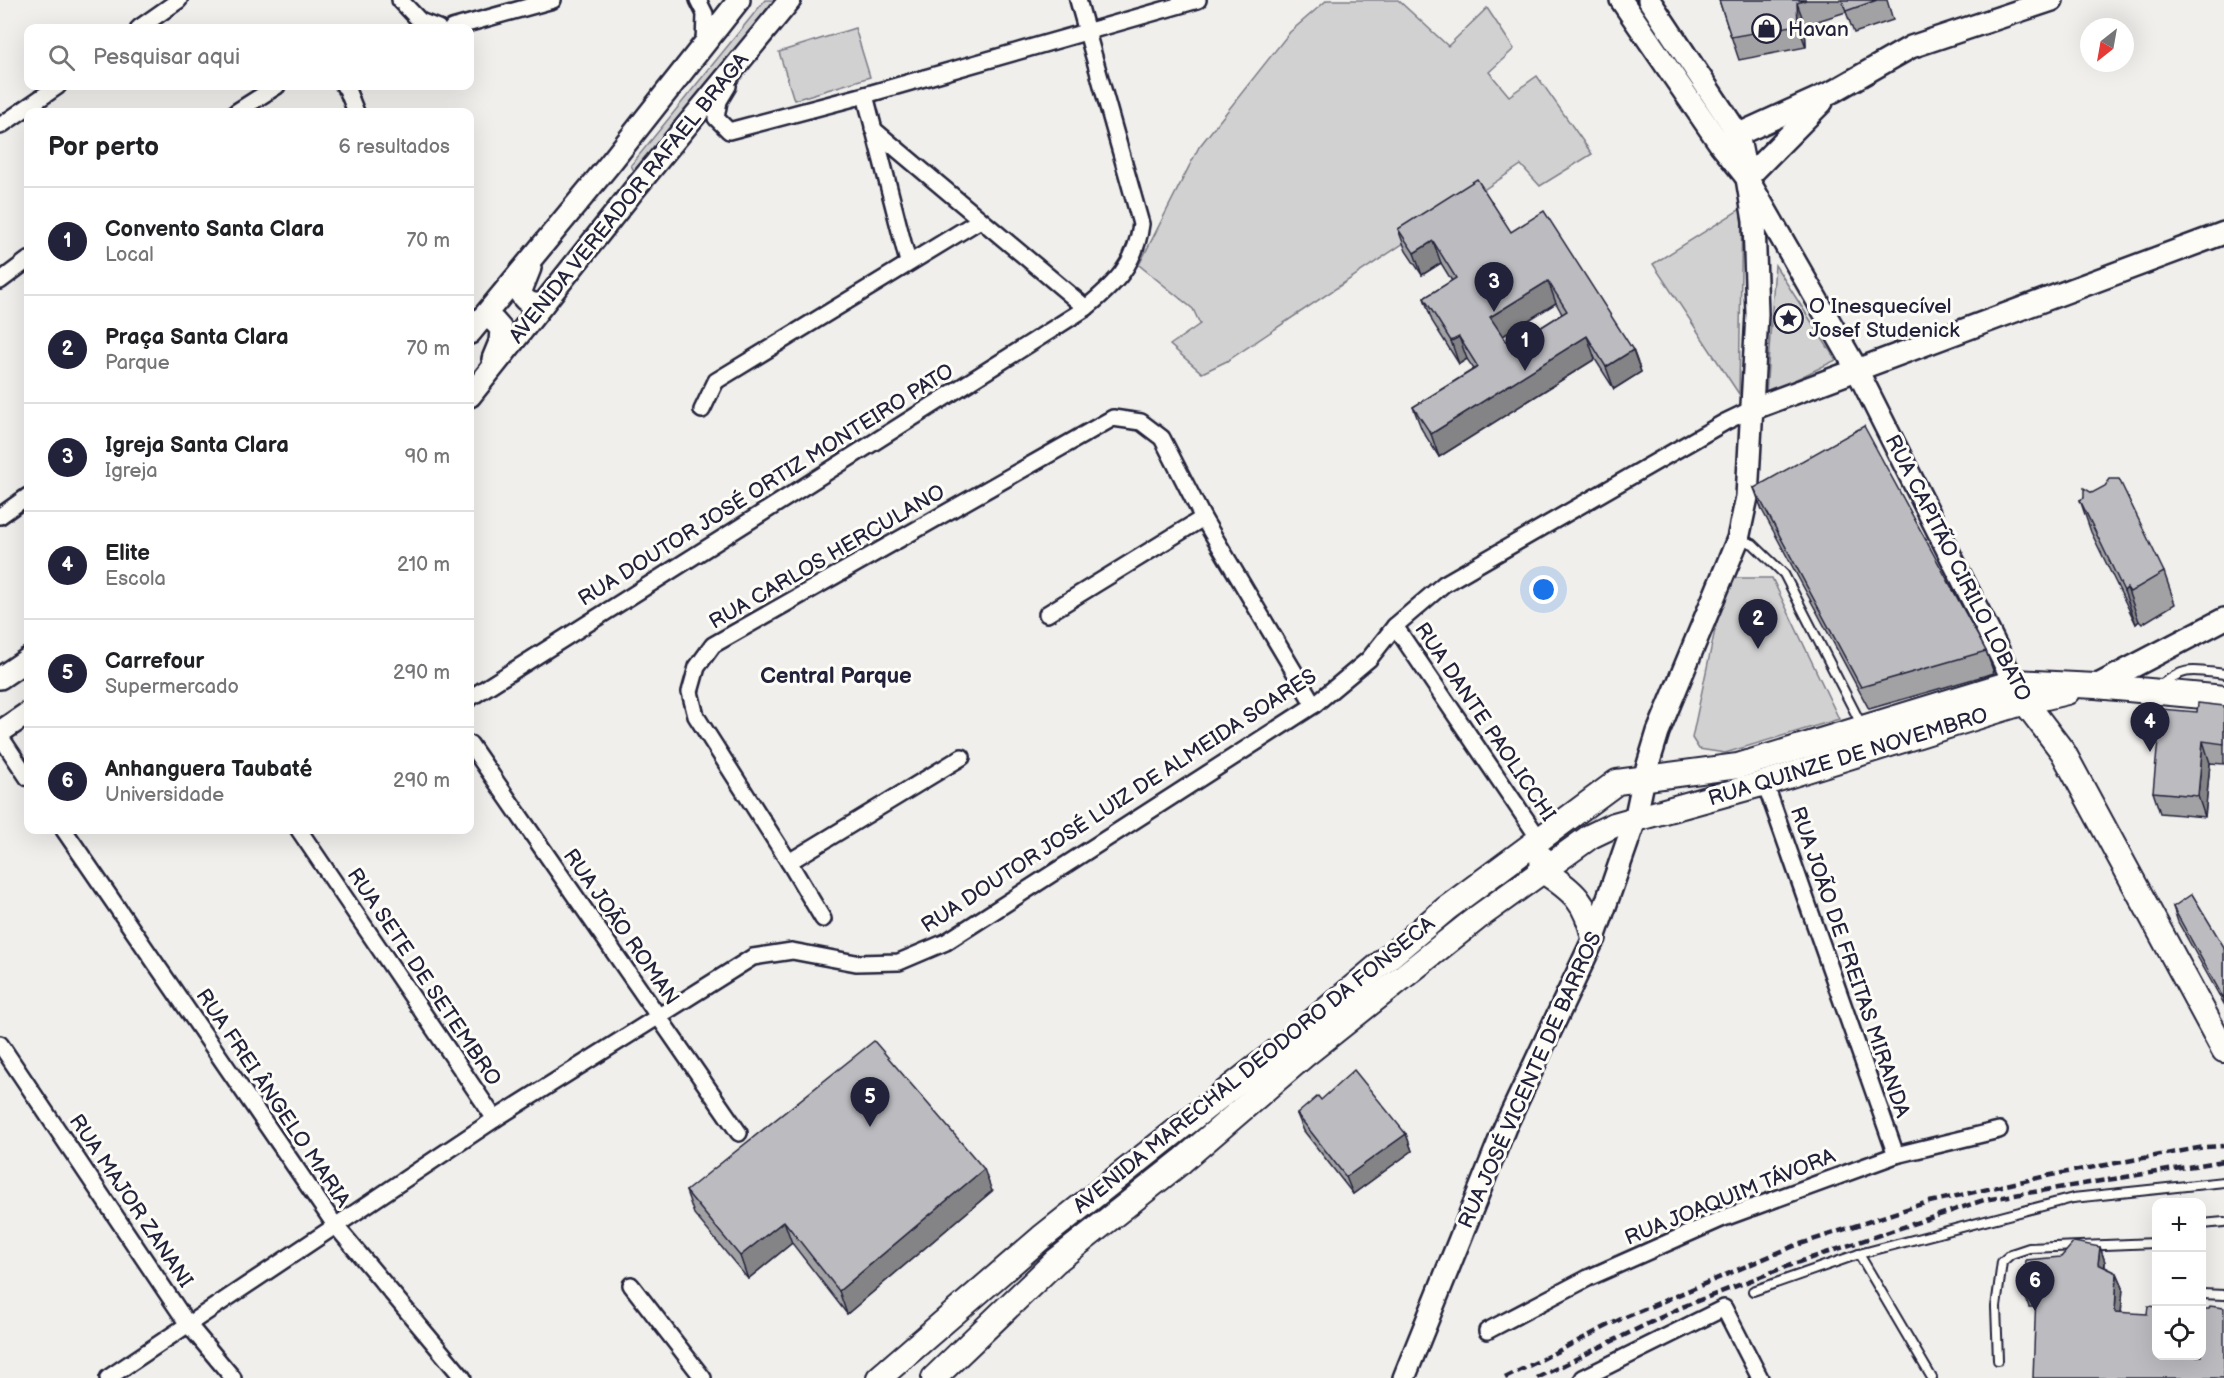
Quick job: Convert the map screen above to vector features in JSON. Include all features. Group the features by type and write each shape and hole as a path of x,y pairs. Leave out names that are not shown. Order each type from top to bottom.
{"main road":[{"name":"AVENIDA VEREADOR RAFAEL BRAGA","path":"476,325 739,0"},
{"name":"AVENIDA VEREADOR RAFAEL BRAGA","path":"476,389 790,0"},
{"path":"1621,0 1729,139"},
{"path":"1649,0 1729,139"},
{"path":"1729,139 1834,91 1911,47 2052,0"},
{"path":"1747,178 1834,91"},
{"name":"RUA JOSÉ VICENTE DE BARROS","path":"1404,1378 1505,1127 1594,938 1635,820 1644,778 1658,732 1738,539 1747,497 1757,314 1756,263 1754,221 1747,178 1729,139"},
{"name":"RUA CAPITÃO CIRILO LOBATO","path":"1747,178 1856,368 2020,692 2063,752 2224,1050"},
{"path":"1752,409 1856,368 2224,233"},
{"path":"541,246 520,293 525,301 543,304"},
{"path":"476,325 499,324 502,335 476,389"},
{"name":"RUA QUINZE DE NOVEMBRO","path":"1644,778 1738,766 1863,728 2020,692 2096,686 2224,619"},
{"path":"0,678 24,662"},
{"path":"2096,686 2224,698"},
{"name":"RUA QUINZE DE NOVEMBRO","path":"1635,820 1765,783 2020,692"},
{"path":"0,734 24,715"},
{"name":"AVENIDA MARECHAL DEODORO DA FONSECA","path":"890,1375 1041,1238 1287,1043 1447,908 1617,782 1644,778"},
{"name":"AVENIDA MARECHAL DEODORO DA FONSECA","path":"934,1378 1056,1261 1182,1161 1306,1054 1477,918 1591,836 1614,825 1635,820"},
{"path":"1539,840 1543,871 1573,892 1581,902 1589,917 1594,938"}],"street":[{"path":"400,0 420,21 428,24"},
{"path":"466,24 553,0"},
{"path":"698,0 705,14 704,44"},
{"name":"RUA DOUTOR JOSÉ ORTIZ MONTEIRO PATO","path":"474,695 1086,308 1110,288 1135,253 1141,224 1078,0"},
{"path":"766,28 719,101 716,118 729,131 865,95 1198,0"},
{"path":"144,24 172,2"},
{"path":"26,108 52,90"},
{"path":"242,108 271,90"},
{"path":"348,90 354,108"},
{"path":"865,95 908,262"},
{"path":"0,126 24,109"},
{"path":"873,129 1086,308"},
{"path":"702,410 716,381 980,220"},
{"path":"0,281 24,263"},
{"name":"RUA DOUTOR JOSÉ LUIZ DE ALMEIDA SOARES","path":"108,1378 495,1119 753,957 792,951 856,963 899,962 946,942 1314,705 1369,659 1395,626 1444,584 1725,422 1752,409"},
{"name":"RUA CARLOS HERCULANO","path":"823,919 789,861 696,716 690,692 697,667 713,645 1113,418 1141,422 1162,438 1203,518"},
{"path":"0,516 24,499"},
{"path":"1047,614 1203,518 1314,705"},
{"name":"RUA DANTE PAOLICCHI","path":"1395,626 1539,840"},
{"path":"0,734 24,772"},
{"name":"RUA JOÃO ROMAN","path":"474,750 739,1133"},
{"path":"789,861 962,758"},
{"name":"RUA JOÃO DE FREITAS MIRANDA","path":"1765,783 1896,1155"},
{"name":"RUA FREI ÂNGELO MARIA","path":"67,834 335,1225 463,1378"},
{"name":"RUA SETE DE SETEMBRO","path":"301,834 495,1119"},
{"name":"RUA MAJOR ZANANI","path":"0,1044 187,1323 233,1378"},
{"name":"RUA JOAQUIM TÁVORA","path":"1488,1331 1588,1278 1721,1219 1896,1155 1999,1130"},
{"path":"631,1285 703,1378"},
{"path":"1583,1378 1724,1308 1760,1378"}],"lane":[{"path":"1738,539 1753,544 1784,574 1863,728"},
{"path":"2153,691 2178,673 2192,670 2224,674"},
{"path":"1753,1291 1859,1254 2073,1197 2224,1182"},
{"path":"2206,1224 2224,1222"},
{"path":"1998,1360 1996,1307 2002,1262 2011,1254 2029,1248 2152,1243"},
{"path":"1859,1254 1932,1378"},
{"path":"2206,1294 2224,1295"}],"shaded area":[{"path":"765,0 779,0 635,173 631,165"},
{"path":"1327,0 1398,0 1448,46 1487,8 1514,49 1489,72 1509,96 1537,76 1592,154 1540,186 1521,165 1227,361 1202,373 1170,345 1200,324 1193,309 1139,265 1199,147 1290,32"},
{"path":"855,28 870,77 794,100 779,52"},
{"path":"1742,208 1739,394 1653,264"},
{"path":"1775,265 1836,360 1766,394"},
{"path":"1726,578 1772,578 1839,719 1725,753 1699,749 1692,738"}],"building":[{"path":"1719,0 1806,0 1797,3 1798,25 1731,37"},
{"path":"1842,0 1877,0 1846,11"},
{"path":"1477,179 1511,232 1544,211 1633,350 1606,367 1587,336 1431,434 1413,407 1478,367 1459,337 1451,341 1424,298 1456,278 1433,241 1414,253 1398,229","holes":["1548,281 1567,311 1510,347 1490,317"]},
{"path":"1864,426 1986,651 1861,687 1754,488"},
{"path":"2110,479 2119,479 2164,572 2130,592 2127,588 2124,591 2080,500 2084,498 2084,488 2092,493 2105,486"},
{"path":"2198,703 2224,706 2224,744 2203,741 2198,796 2153,792 2161,709 2197,712"},
{"path":"2192,894 2224,947 2224,999 2173,907"},
{"path":"874,1041 984,1169 839,1291 784,1221 740,1256 686,1191"},
{"path":"1354,1070 1406,1134 1346,1177 1297,1114 1318,1096 1321,1100"},
{"path":"2074,1242 2100,1247 2098,1264 2117,1273 2115,1312 2147,1314 2148,1306 2152,1306 2152,1360 2206,1360 2206,1309 2210,1306 2224,1308 2224,1378 2033,1378 2036,1294 2024,1292 2026,1260 2061,1257"}],"railway":[{"path":"1505,1378 1621,1319 1794,1246 1925,1203 2051,1175 2204,1147 2224,1146"},
{"path":"1537,1378 1682,1307 1793,1264 1984,1200 2224,1161"}],"place":[{"name":"Havan","path":"1767,29"},
{"name":"Igreja Santa Clara","path":"1494,312"},
{"name":"O Inesquecível Josef Studenick","path":"1788,318"},
{"name":"Convento Santa Clara","path":"1525,371"},
{"name":"Praça Santa Clara","path":"1758,649"},
{"name":"Elite","path":"2150,752"},
{"name":"Carrefour","path":"870,1127"},
{"name":"Anhanguera Taubaté","path":"2035,1311"}],"district":[{"name":"Central Parque","path":"836,676"}]}
